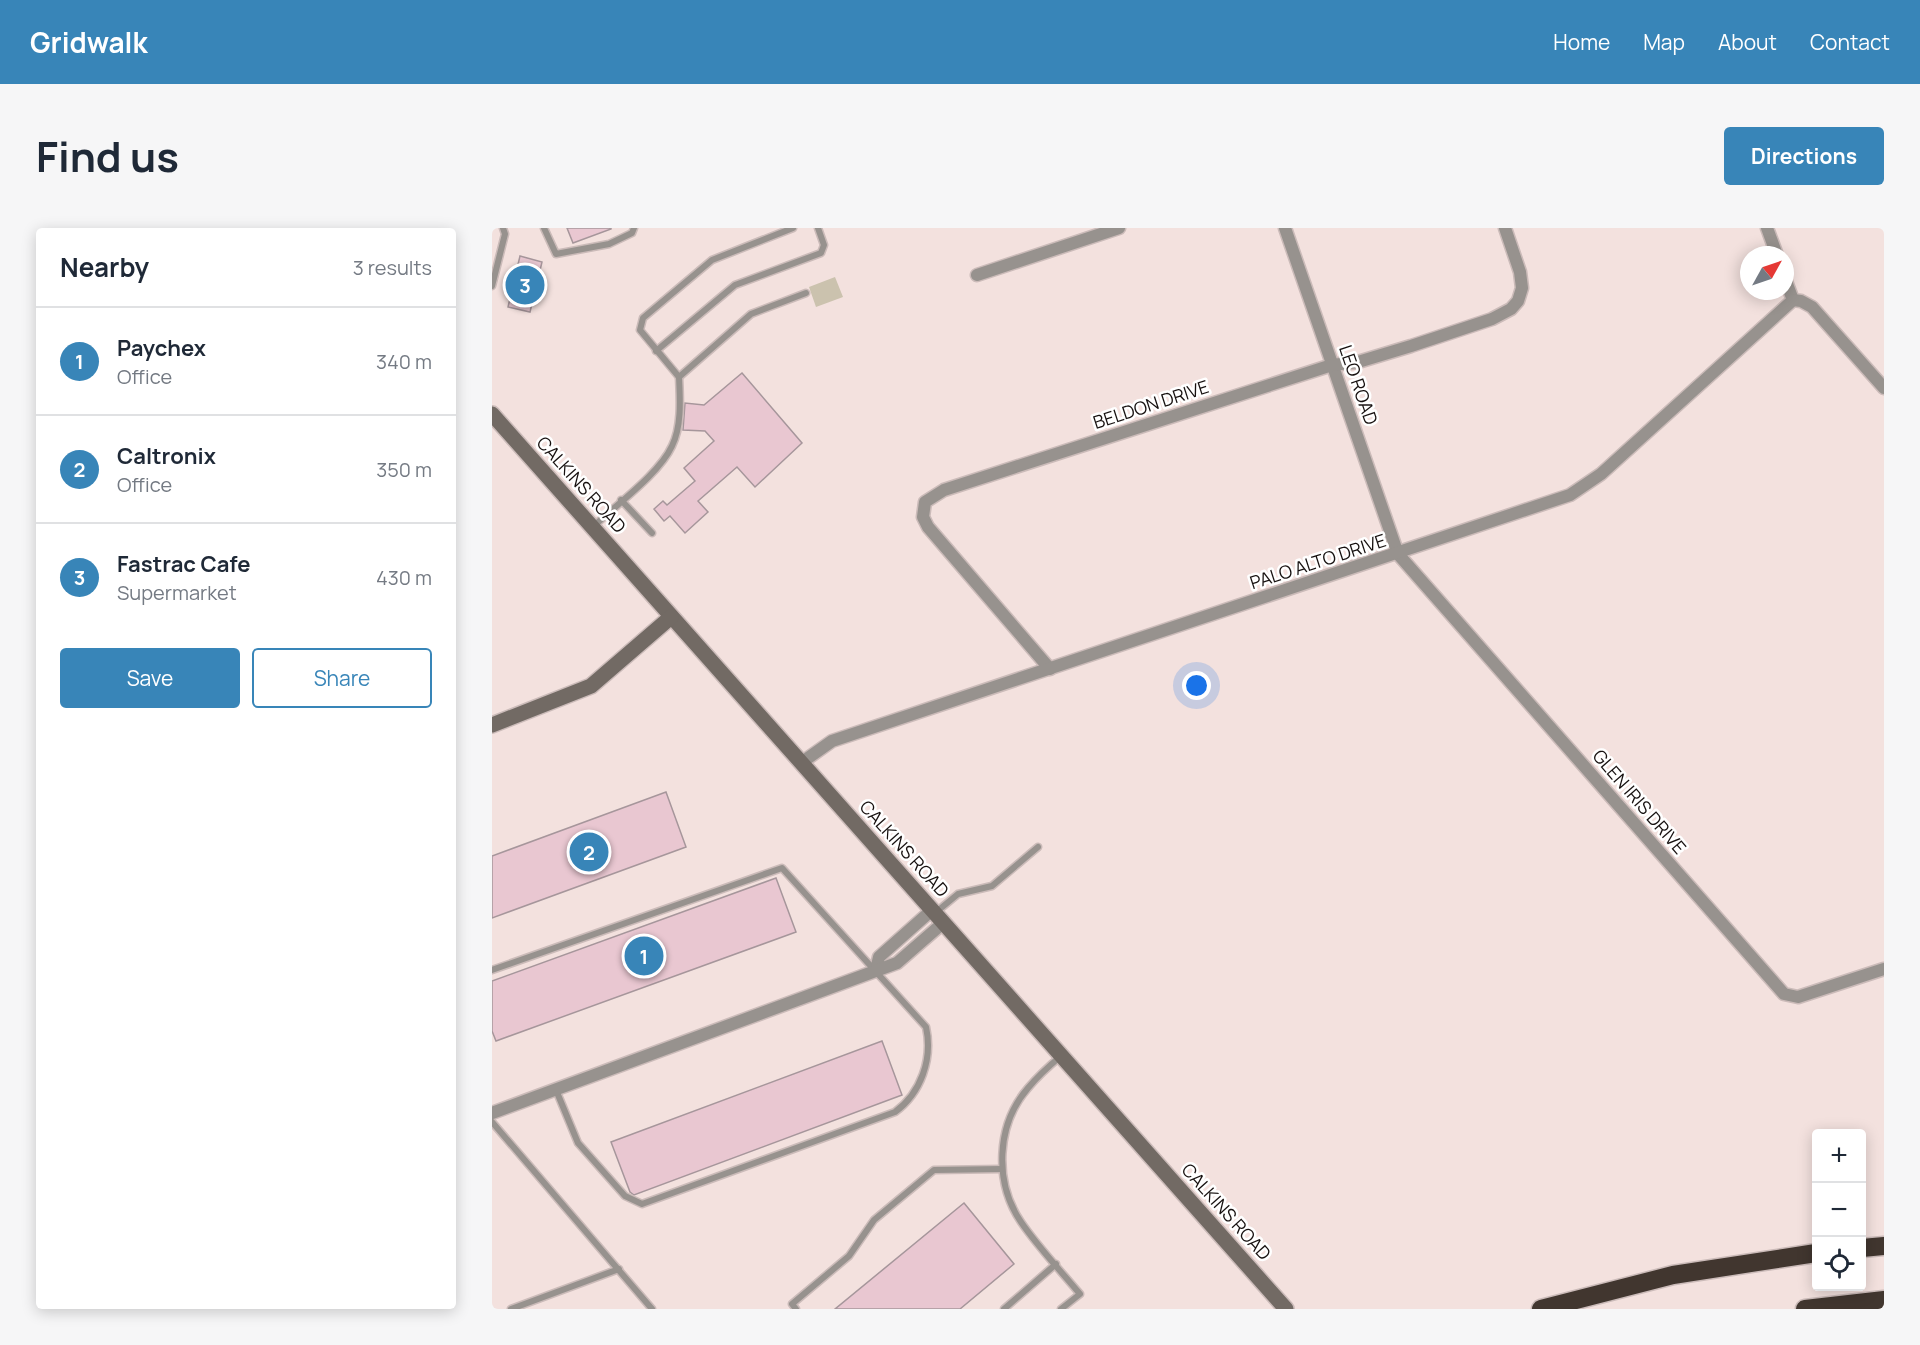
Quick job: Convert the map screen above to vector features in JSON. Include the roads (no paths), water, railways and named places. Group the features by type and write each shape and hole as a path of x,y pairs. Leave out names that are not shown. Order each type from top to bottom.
{"highway":[{"path":"1866,1248 1884,1246"},
{"path":"1541,1309 1674,1275 1812,1254"},
{"path":"1805,1309 1884,1300"}],"main road":[{"name":"CALKINS ROAD","path":"492,414 1286,1309"},
{"path":"492,725 591,686 671,616"}],"street":[{"path":"977,275 1119,228"},
{"name":"LEO ROAD","path":"1285,228 1398,554"},
{"name":"BELDON DRIVE","path":"1050,669 927,527 922,508 925,502 944,490 1332,365 1358,362 1491,319 1511,309 1518,301 1522,288 1520,272 1505,228"},
{"path":"1767,228 1774,246"},
{"path":"1792,300 1801,301 1812,307 1884,388"},
{"name":"PALO ALTO DRIVE","path":"801,763 832,741 1556,501 1585,486 1792,300"},
{"name":"GLEN IRIS DRIVE","path":"1398,554 1784,994 1798,998 1884,969"},
{"path":"492,1113 876,970 879,957 937,915"}],"lane":[{"path":"492,286 505,234 502,228"},
{"path":"544,228 556,254 609,244 632,233 634,228"},
{"path":"592,527 663,461 673,445 677,429 680,377 640,330 643,318 712,260 793,228"},
{"path":"657,351 735,285 821,253 824,245 818,228"},
{"path":"680,377 751,314 806,293"},
{"path":"621,500 652,533"},
{"path":"937,915 958,894 992,885 1038,848"},
{"path":"492,970 782,868 926,1027 930,1044 919,1088 909,1102 895,1112 642,1204 625,1196 578,1143 556,1090"},
{"path":"1061,1056 1027,1089 1016,1105 1005,1136 1002,1169 1007,1191 1020,1221 1080,1294 1061,1309"},
{"path":"492,1122 652,1309"},
{"path":"796,1309 792,1304 849,1256 874,1220 934,1170 1002,1169"},
{"path":"1004,1309 1056,1264"},
{"path":"511,1309 618,1269"}],"place":[{"name":"Fastrac Cafe","path":"525,285"},
{"name":"Caltronix","path":"589,852"},
{"name":"Paychex","path":"644,956"}]}
